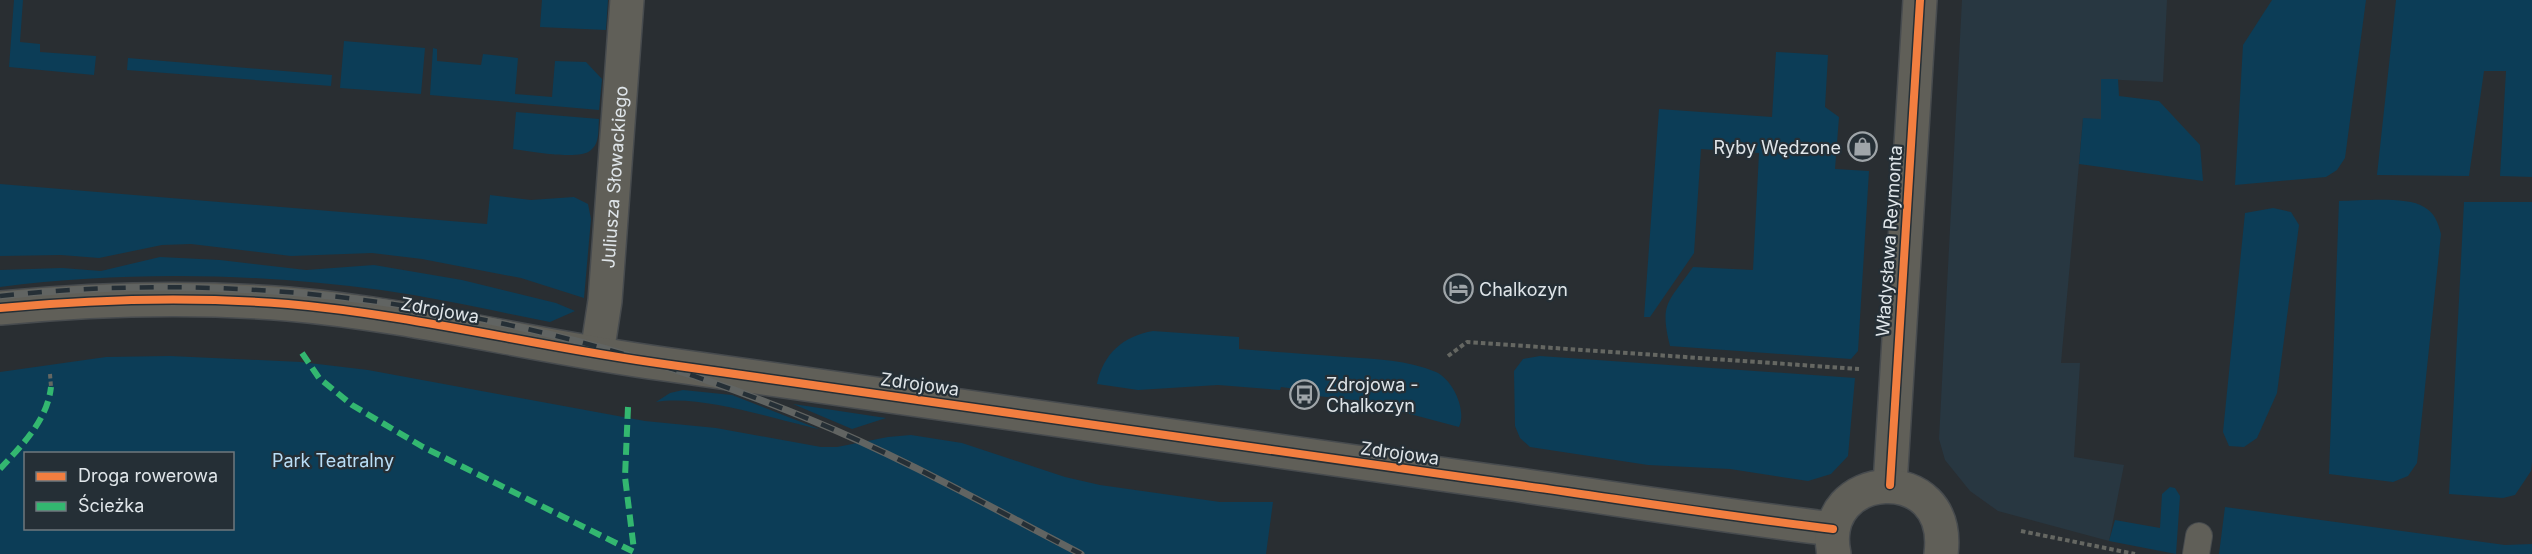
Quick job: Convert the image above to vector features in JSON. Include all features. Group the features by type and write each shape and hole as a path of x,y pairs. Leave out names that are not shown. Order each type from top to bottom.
{"street":[{"name":"Juliusza Słowackiego","path":"597,353 605,301 627,0"},
{"name":"Władysława Reymonta","path":"1890,485 1920,0"},
{"name":"Zdrojowa","path":"0,308 170,298 292,304 387,316 597,353 1834,542"},
{"path":"1834,542 1838,514 1848,502 1874,486 1890,485 1906,488 1920,495 1932,507 1940,521 1943,537 1942,554"}],"path":[{"path":"1448,356 1467,342 1865,370"},
{"path":"50,374 51,387"},
{"path":"2021,531 2135,554"}],"shaded area":[{"path":"1962,0 2167,0 2163,82 2101,79 2101,119 2083,119 2061,363 2080,363 2074,457 2124,465 2109,541 1998,511 1970,491 1945,460 1939,439"}],"green space":[{"path":"14,0 23,0 20,42 40,44 40,52 96,56 94,75 9,67"},
{"path":"542,0 608,0 606,30 540,27"},
{"path":"2272,0 2366,0 2345,158 2337,170 2326,177 2235,185 2243,45"},
{"path":"2396,0 2532,0 2532,177 2500,176 2506,71 2484,71 2469,176 2377,175"},
{"path":"344,41 425,48 421,94 340,88"},
{"path":"433,48 437,49 437,61 481,65 483,54 518,58 515,94 552,97 555,61 586,62 602,79 599,110 430,95"},
{"path":"1776,52 1828,55 1825,107 1839,117 1835,169 1869,171 1858,351 1851,359 1670,346 1666,320 1668,303 1693,267 1753,270 1759,153 1701,149 1694,253 1650,317 1644,317 1659,109 1772,117"},
{"path":"128,58 332,75 331,86 127,70"},
{"path":"2101,79 2118,79 2119,96 2159,101 2200,145 2203,181 2079,164 2083,118 2101,119"},
{"path":"516,112 599,119 596,144 591,150 576,155 513,149"},
{"path":"0,184 487,224 490,195 531,200 574,197 588,204 591,219 584,298 521,278 422,259 372,253 291,256 191,244 162,245 99,258 61,255 0,256"},
{"path":"2395,200 2416,204 2428,209 2433,215 2441,234 2417,463 2408,476 2393,482 2329,474 2339,201"},
{"path":"2464,202 2532,202 2532,462 2531,471 2515,495 2503,498 2449,494"},
{"path":"2273,208 2291,212 2299,225 2277,393 2257,438 2244,447 2229,446 2223,432 2245,213"},
{"path":"160,257 220,260 306,270 374,265 462,280 556,303 575,311 550,322 381,290 238,277 95,278 0,287 0,270 62,268 101,271"},
{"path":"1153,331 1239,337 1239,349 1380,359 1425,368 1442,376 1453,388 1460,404 1459,427 1361,401 1318,396 1318,392 1281,387 1280,390 1218,385 1138,390 1097,384 1104,364 1116,348 1132,337"},
{"name":"Park Teatralny","path":"170,356 301,362 368,370 645,421 716,428 821,447 837,447 911,435 962,443 1065,477 1100,485 1220,502 1273,502 1266,554 0,554 0,372 106,357"},
{"path":"1540,356 1855,378 1848,456 1831,474 1808,481 1730,469 1648,465 1530,447 1520,438 1515,426 1514,371 1523,359"},
{"path":"683,390 732,395 819,429 715,404 674,400 656,402 670,393"},
{"path":"793,404 886,418 852,429"},
{"path":"2170,487 2175,488 2180,496 2176,554 2109,541 2115,520 2160,528 2162,494"},
{"path":"2225,507 2505,545 2532,544 2532,554 2219,554"}],"railway":[{"path":"0,296 104,288 207,288 311,294 413,307 515,326 616,352 714,383 811,420 914,467 1081,554"}],"marked path":[{"path":"302,353 319,378 352,405 423,447 638,554"},
{"path":"0,469 39,422 49,399 51,387"},
{"path":"628,407 625,477 634,550"}],"cycle path":[{"path":"1890,485 1920,0"},
{"path":"0,308 72,302 180,299 288,304 335,309 664,364 1833,529"}],"place":[{"name":"Ryby Wędzone","path":"1862,147"},
{"name":"Chalkozyn","path":"1458,289"},
{"name":"Zdrojowa - Chalkozyn","path":"1305,394"}]}
